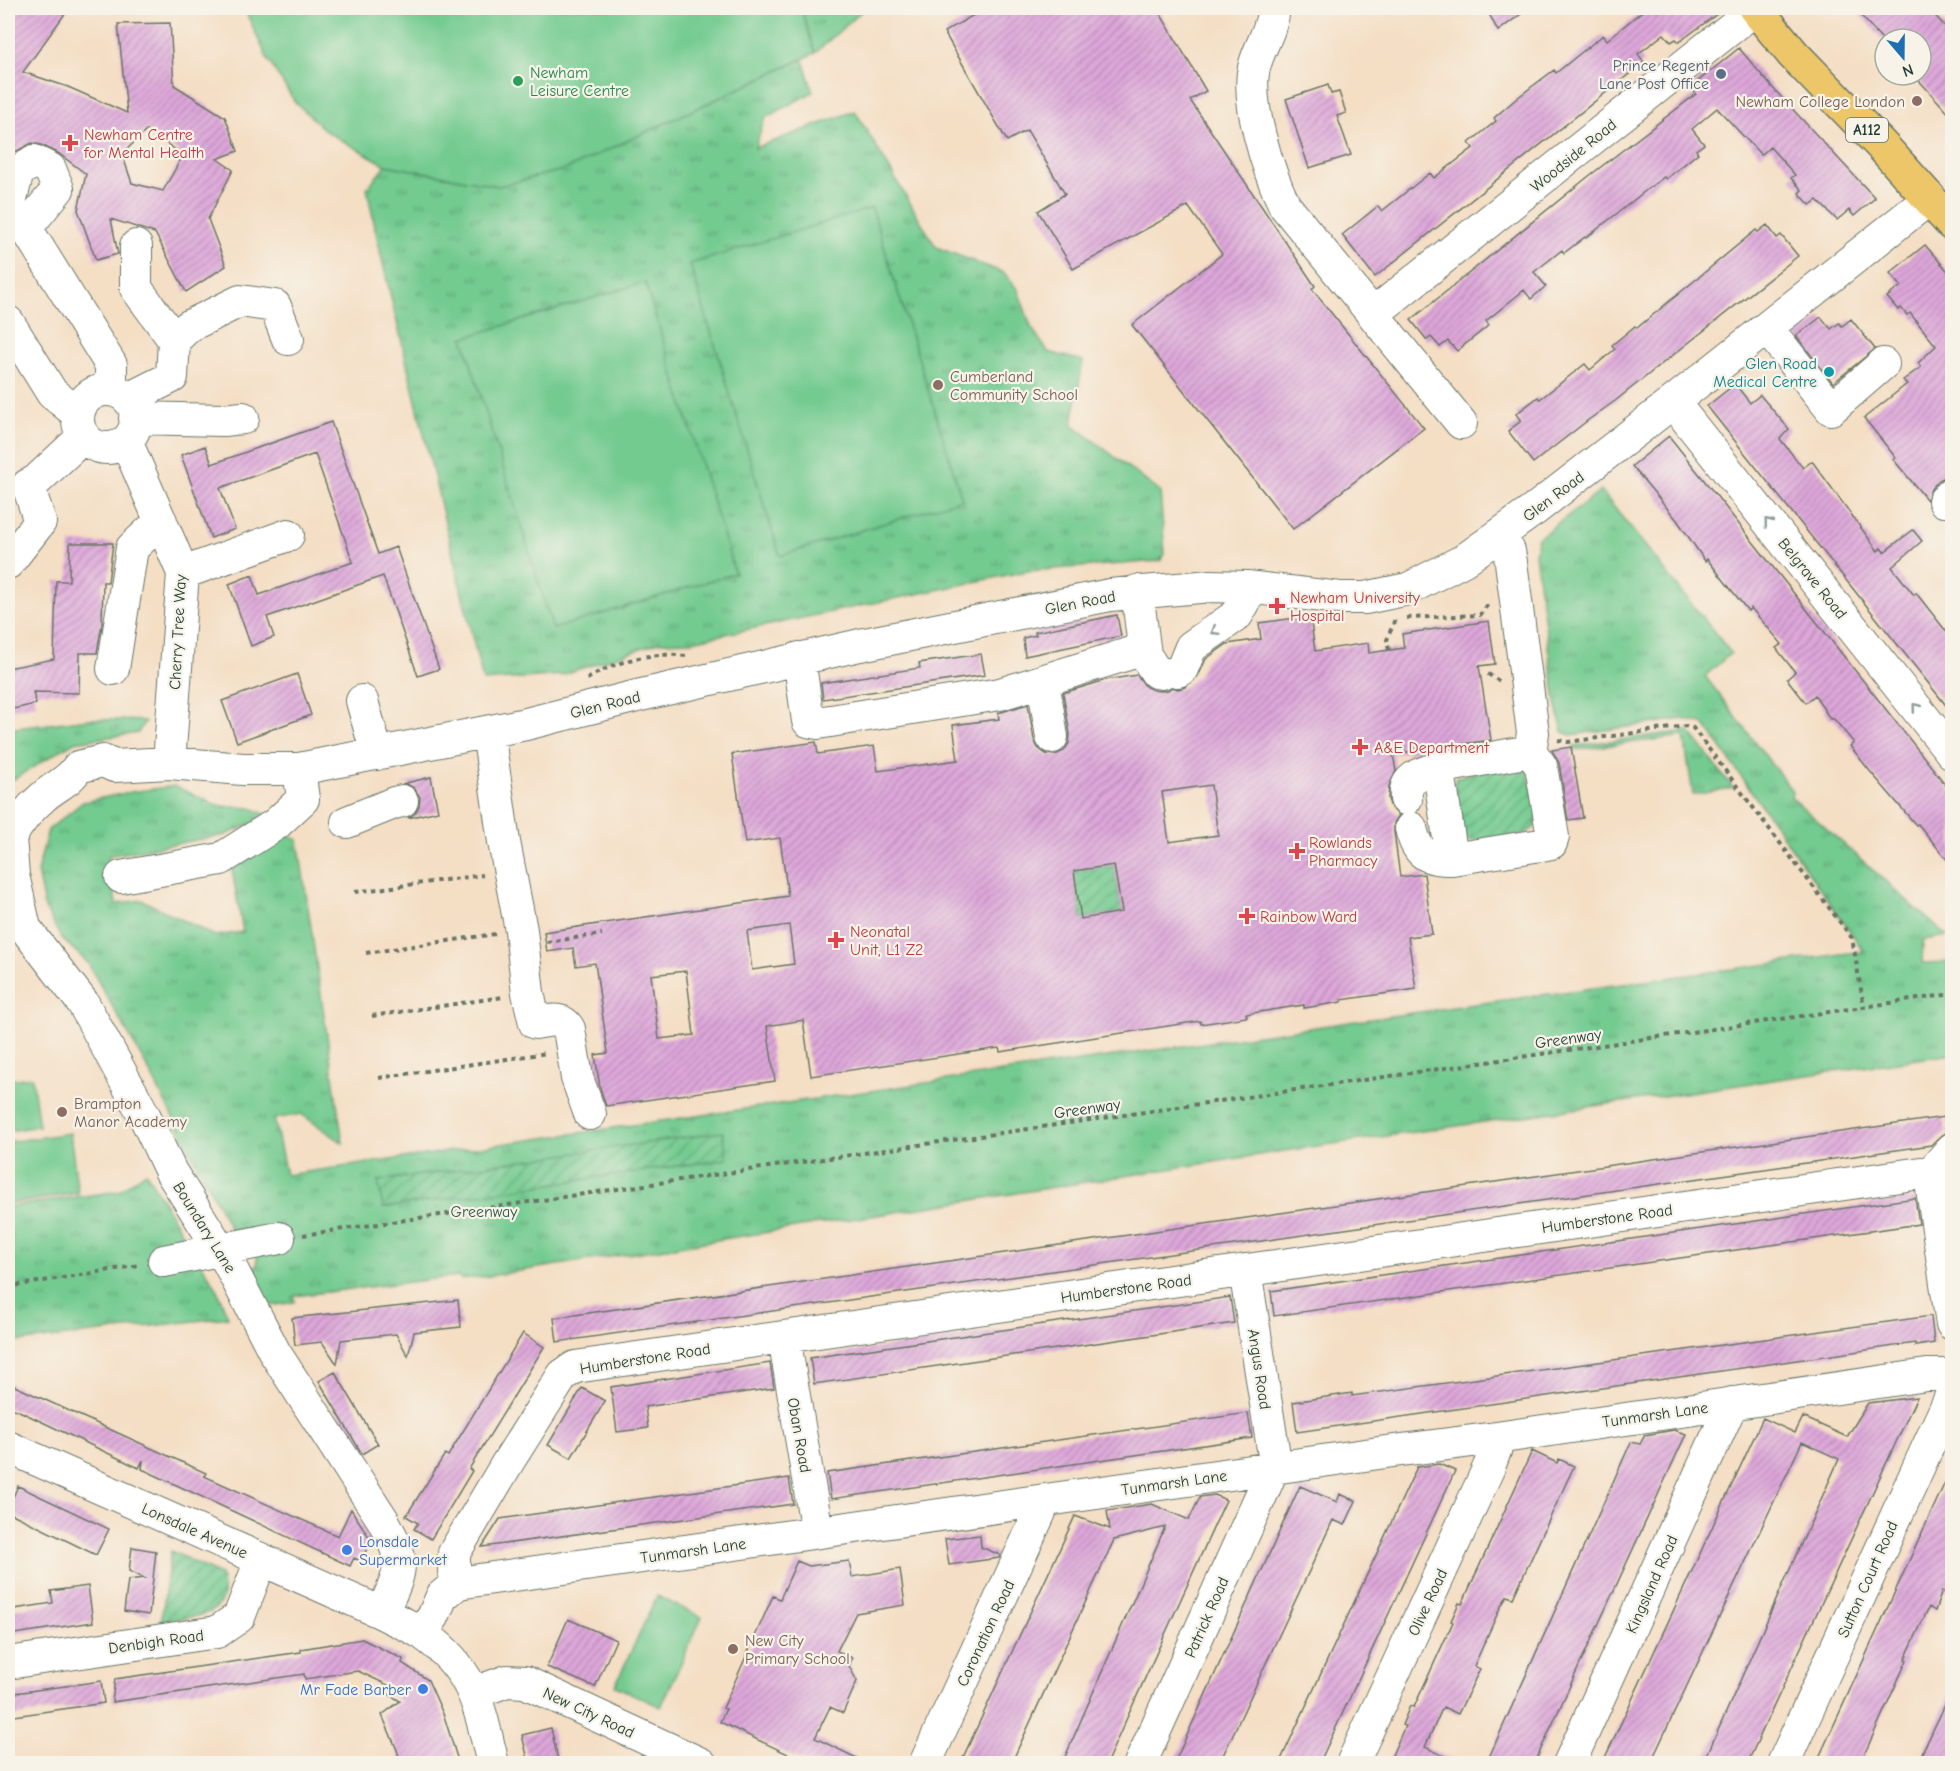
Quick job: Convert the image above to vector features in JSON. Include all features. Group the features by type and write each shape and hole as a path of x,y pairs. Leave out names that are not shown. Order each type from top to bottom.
{"main road":[{"name":"A112","path":"1755,8 1793,54 1884,148 1953,224"}],"street":[{"path":"1274,8 1272,22 1255,65 1252,79 1265,160 1273,183 1285,206 1381,307 1461,423"},
{"name":"Woodside Road","path":"1381,307 1755,8"},
{"name":"Glen Road","path":"9,838 17,825 40,799 56,786 72,777 83,781 107,775 114,766 169,763 243,770 299,769 488,732 799,658 1137,591 1211,586 1247,587 1340,598 1365,598 1408,589 1433,578 1500,536 1930,198"},
{"name":"Cherry Tree Way","path":"14,219 111,365 161,521 183,573 169,763"},
{"path":"8,322 52,393 81,425 89,442 99,447 118,446 125,412 172,377 174,340 136,288 136,246"},
{"path":"174,340 189,326 240,301 275,306 288,339"},
{"path":"1767,328 1831,409 1883,364"},
{"path":"8,563 40,522 28,485 36,481 81,425 81,406 92,394 101,390 125,412 223,420 243,418"},
{"name":"Belgrave Road","path":"1673,402 1953,753"},
{"path":"113,669 132,548 161,521"},
{"path":"183,573 288,535"},
{"path":"1500,536 1509,551 1511,562 1533,733 1543,745 1541,766 1553,837 1551,843 1452,859 1430,858 1416,844 1405,794 1417,774 1543,745"},
{"path":"799,658 808,721 818,723 1000,694 1042,681 1162,664 1182,669 1191,648 1198,640 1237,615 1244,603 1247,587"},
{"path":"1137,591 1162,664"},
{"path":"1042,681 1052,737"},
{"path":"347,822 398,802 362,701"},
{"path":"488,732 504,842 521,930 528,993 535,1023 560,1020 566,1024 569,1029 577,1078 590,1114"},
{"path":"1443,767 1440,778 1452,859"},
{"path":"121,877 221,859 276,824 303,799 299,769"},
{"name":"Boundary Lane","path":"9,838 25,928 83,1003 146,1117 171,1172 244,1291 275,1353 382,1520 396,1547 399,1564 394,1586 382,1613"},
{"path":"1953,1149 1928,1176 1931,1182 1953,1324"},
{"name":"Humberstone Road","path":"458,1583 454,1571 454,1553 563,1376 574,1367 1921,1173 1928,1176"},
{"path":"164,1261 279,1238"},
{"name":"Angus Road","path":"1245,1270 1271,1469"},
{"name":"Oban Road","path":"784,1337 817,1532"},
{"name":"Tunmarsh Lane","path":"458,1583 1496,1438 1927,1375 1953,1379"},
{"name":"Sutton Court Road","path":"1783,1764 1953,1394"},
{"name":"Kingsland Road","path":"1569,1764 1732,1403"},
{"name":"Olive Road","path":"1352,1764 1489,1467 1496,1448 1496,1438"},
{"name":"Lonsdale Avenue","path":"8,1447 382,1613 421,1633 447,1653 462,1670 474,1693 493,1764"},
{"name":"Patrick Road","path":"1140,1764 1271,1469"},
{"name":"Coronation Road","path":"925,1764 1040,1512 1039,1502"},
{"name":"Denbigh Road","path":"8,1663 217,1632 239,1617 261,1560"},
{"path":"421,1633 433,1617 442,1596 458,1583"},
{"name":"New City Road","path":"474,1693 507,1681 525,1682 701,1764"}],"path":[{"path":"1389,650 1386,640 1395,618 1395,611"},
{"path":"1395,618 1480,615 1482,613"},
{"path":"1543,745 1686,726 1693,728 1852,938 1864,1007"},
{"path":"355,892 484,874"},
{"path":"366,952 506,932"},
{"path":"540,942 602,934"},
{"name":"Greenway","path":"279,1238 1953,994"},
{"path":"372,1016 513,995"},
{"path":"379,1078 558,1051"},
{"path":"8,1287 164,1261"}],"green space":[{"name":"Newham Leisure Centre","path":"244,8 801,8 815,53 567,169 499,186 386,165 327,132 295,102 268,60"},
{"path":"801,8 865,8 815,53"},
{"path":"803,59 813,92 765,118 755,148 855,111 936,247 1004,273 1018,290 1031,327 1048,352 1083,361 1072,424 1160,492 1165,554 1160,561 1027,571 692,641 659,642 562,675 483,681 379,247 367,188 386,165 499,186 566,169"},
{"path":"872,208 962,499 780,556 690,264"},
{"path":"645,282 735,573 553,629 463,338"},
{"name":"Greenway","path":"1601,491 1731,653 1705,676 1792,791 1791,797 1947,936 1923,940 1922,963 1952,962 1952,1054 1284,1151 482,1277 460,1279 459,1276 294,1296 295,1302 265,1307 247,1267 257,1266 257,1256 233,1234 147,1067 87,962 61,938 44,906 37,872 48,830 83,802 174,786 219,806 251,808 270,816 225,835 108,856 116,904 142,900 215,936 243,932 232,870 282,832 298,840 343,1143 301,1114 274,1119 286,1175 1468,1005 1864,951 1704,724 1683,719 1571,735 1563,732 1556,703 1535,554 1537,539"},
{"path":"90,719 145,721 138,733 74,742 8,783 8,729"},
{"path":"1690,732 1733,788 1693,795 1684,736 1574,750 1574,746"},
{"path":"1515,763 1527,770 1538,812 1535,827 1525,834 1471,841 1464,837 1454,783 1457,777"},
{"path":"1114,865 1122,912 1081,919 1074,871"},
{"path":"32,1077 39,1126 8,1131 8,1080"},
{"path":"723,1132 727,1159 383,1208 378,1181"},
{"path":"70,1133 78,1193 8,1204 8,1142"},
{"path":"146,1172 215,1285 228,1317 8,1343 8,1207 119,1191"},
{"path":"171,1551 220,1575 223,1589 222,1600 216,1608 197,1616 161,1621"},
{"path":"657,1596 702,1617 661,1707 615,1686"}],"building":[{"name":"Newham Centre for Mental Health","path":"8,8 69,8 23,72 68,87 127,113 118,24 170,23 174,85 225,117 238,151 217,159 233,170 208,219 226,266 186,292 155,233 111,219 118,254 96,260 78,210 86,174 58,153 41,145 32,143 17,151 8,151","holes":["147,130 183,155 163,191 132,183 122,154"]},
{"path":"986,8 1157,8 1206,91 1190,100 1315,286 1312,289 1424,428 1293,529 1132,325 1222,254 1188,206 1073,269 1038,211 1065,194 1027,130 1007,141 944,32"},
{"path":"1486,8 1529,8 1498,31"},
{"path":"1646,8 1725,8 1679,42 1676,39 1671,42 1664,34 1638,54 1644,62 1375,277 1342,235 1378,206 1382,211 1430,173 1434,178 1473,148 1469,143 1496,121 1494,118 1517,98 1554,70 1556,73 1603,35 1607,40"},
{"path":"1854,8 1928,8 1953,35 1953,118 1925,87 1933,87 1933,27 1873,27 1873,29"},
{"path":"1739,48 1771,86 1875,198 1854,216 1849,210 1837,220 1817,200 1810,205 1799,193 1802,190 1791,178 1795,175 1770,147 1761,155 1717,108 1692,129 1704,144 1696,150 1698,153 1586,238 1564,253 1562,250 1534,272 1546,286 1531,299 1524,290 1486,321 1489,325 1457,351 1448,341 1440,347 1431,337 1427,340 1411,320 1589,176 1696,94 1691,87"},
{"path":"1328,85 1331,94 1339,92 1346,113 1337,116 1351,155 1309,168 1286,99"},
{"path":"1767,225 1777,238 1781,235 1798,256 1533,463 1508,431 1521,421 1516,414 1538,397 1540,399 1585,364 1590,370 1615,349 1612,345 1635,326 1637,328 1756,230 1758,232"},
{"path":"1925,245 1953,277 1953,476 1939,480 1931,489 1927,500 1893,459 1896,458 1864,418 1907,384 1903,380 1921,367 1918,363 1936,346 1910,313 1907,315 1901,308 1898,310 1887,297 1901,286 1890,273"},
{"name":"Glen Road Medical Centre","path":"1821,317 1831,329 1839,323 1842,326 1851,319 1875,349 1833,383 1796,336"},
{"path":"1735,384 1750,403 1760,395 1789,429 1780,439 1803,468 1812,461 1878,551 1881,548 1884,552 1913,530 1922,541 1892,567 1953,640 1953,714 1707,406"},
{"path":"331,422 378,554 396,547 439,669 418,676 383,576 267,617 274,637 251,646 229,584 252,575 259,595 353,562 315,454 220,488 235,529 211,538 181,455 205,446 212,464"},
{"path":"1669,436 1953,794 1953,867 1869,770 1850,746 1854,743 1834,719 1830,719 1815,695 1806,703 1787,679 1795,672 1776,648 1782,644 1751,608 1748,611 1707,559 1705,561 1677,520 1632,466"},
{"path":"70,543 113,543 108,582 103,582 102,624 97,653 80,653 79,693 33,692 36,704 8,710 8,668 54,659 56,581 69,581"},
{"path":"1117,615 1121,636 1025,656 1023,638 1036,635 1035,632"},
{"name":"Newham University Hospital","path":"1310,616 1315,651 1368,643 1369,653 1404,648 1402,634 1489,621 1495,664 1479,666 1491,740 1393,754 1396,771 1389,786 1388,799 1391,808 1399,815 1394,823 1394,832 1400,877 1424,874 1432,934 1408,937 1416,989 1304,1008 1304,1005 1246,1014 1247,1017 1201,1024 1200,1021 1000,1052 999,1048 811,1076 803,1020 767,1026 775,1081 606,1106 600,1088 595,1055 608,1053 595,963 576,966 573,948 547,952 544,932 788,896 780,838 745,843 732,754 816,742 818,754 874,746 878,771 958,760 953,725 999,719 998,713 1028,704 1034,740 1038,748 1046,754 1055,755 1064,751 1069,743 1070,734 1063,693 1106,680 1137,675 1146,687 1153,690 1185,687 1198,676 1206,659 1227,644 1261,639 1259,623","holes":["1211,785 1218,835 1169,842 1162,792","1114,865 1122,912 1081,919 1074,871","789,925 794,964 752,970 747,931","686,971 694,1035 659,1039 651,975"]},
{"path":"981,654 985,675 823,699 821,683 920,668 919,663"},
{"path":"297,674 311,715 237,742 222,701"},
{"path":"1571,747 1583,818 1568,820 1559,763 1552,750"},
{"path":"431,777 438,811 408,818 419,806 420,797 414,788 402,784"},
{"path":"1944,1117 1946,1132 1931,1145 557,1342 554,1318"},
{"path":"1915,1198 1919,1224 1274,1316 1271,1291"},
{"path":"1230,1297 1234,1323 814,1384 810,1358"},
{"path":"458,1300 461,1327 414,1332 408,1356 396,1334 341,1340 337,1364 322,1342 295,1345 292,1318"},
{"path":"1931,1316 1934,1343 1915,1346 1915,1343 1297,1432 1293,1402 1352,1393 1352,1396"},
{"path":"523,1333 544,1347 469,1469 472,1471 431,1539 414,1529 418,1523 406,1516 445,1454 448,1456"},
{"path":"770,1363 774,1388 645,1407 648,1428 617,1432 611,1387"},
{"path":"335,1372 378,1444 362,1454 319,1381"},
{"path":"8,1383 206,1473 204,1476 338,1536 351,1509 371,1540 361,1561 354,1558 350,1566 142,1469 143,1460 139,1468 17,1410 8,1408"},
{"path":"582,1388 605,1401 571,1458 548,1445"},
{"path":"1917,1397 1747,1764 1703,1764 1839,1459 1802,1442 1650,1764 1602,1764 1763,1418 1795,1433 1803,1417 1847,1437 1868,1403"},
{"path":"1248,1413 1252,1438 831,1499 827,1473"},
{"path":"1674,1430 1686,1434 1534,1764 1486,1764 1631,1442 1640,1444 1645,1435"},
{"path":"1532,1451 1557,1463 1559,1459 1574,1466 1513,1598 1507,1596 1500,1608 1474,1666 1480,1669 1458,1714 1443,1707 1425,1747 1461,1764 1388,1764 1405,1726 1402,1725 1410,1706 1414,1707 1453,1622 1451,1621 1459,1603 1462,1604"},
{"path":"1439,1464 1455,1471 1319,1764 1279,1764 1417,1467"},
{"path":"1953,1465 1953,1578 1945,1593 1942,1591 1935,1611 1929,1607 1860,1764 1816,1764"},
{"path":"789,1478 793,1504 482,1547 500,1519"},
{"path":"18,1486 109,1529 96,1555 8,1512"},
{"path":"1300,1486 1337,1502 1340,1494 1356,1501 1345,1525 1333,1520 1219,1764 1174,1764"},
{"path":"1215,1495 1226,1500 1106,1764 1062,1764 1165,1527 1114,1540 1011,1764 960,1764 1075,1516 1110,1529 1107,1511 1152,1504 1189,1520 1200,1497"},
{"path":"980,1535 981,1547 1000,1555 999,1558 949,1565 945,1539"},
{"path":"132,1547 156,1551 149,1615 124,1611 128,1580 144,1578 129,1571"},
{"path":"797,1561 809,1566 849,1561 852,1577 900,1569 905,1605 856,1613 837,1651 852,1658 849,1666 857,1681 843,1713 830,1707 815,1738 869,1764 809,1764 720,1722 726,1709 723,1708 773,1596 780,1599"},
{"path":"88,1586 93,1622 8,1635 8,1610 53,1603 51,1591"},
{"path":"568,1619 616,1640 595,1687 547,1667"},
{"path":"362,1639 403,1659 402,1663 428,1680 444,1716 459,1764 401,1764 382,1715 400,1701 387,1693 390,1686 358,1671 305,1679 304,1674 112,1702 115,1679 301,1652 301,1649"},
{"path":"101,1681 104,1703 8,1717 8,1694"},
{"path":"1953,1688 1953,1764 1917,1764"},
{"path":"551,1728 559,1764 529,1764 522,1735"}],"place":[{"name":"Prince Regent Lane Post Office","path":"1721,74"},
{"name":"Newham Leisure Centre","path":"518,81"},
{"name":"Newham College London","path":"1917,101"},
{"name":"Newham Centre for Mental Health","path":"70,143"},
{"name":"Glen Road Medical Centre","path":"1829,372"},
{"name":"Cumberland Community School","path":"938,385"},
{"name":"Newham University Hospital","path":"1277,606"},
{"name":"A&E Department","path":"1360,747"},
{"name":"Rowlands Pharmacy","path":"1297,851"},
{"name":"Rainbow Ward","path":"1247,916"},
{"name":"Neonatal Unit, L1 Z2","path":"836,940"},
{"name":"Brampton Manor Academy","path":"62,1112"},
{"name":"Lonsdale Supermarket","path":"347,1550"},
{"name":"New City Primary School","path":"733,1649"},
{"name":"Mr Fade Barber","path":"423,1689"}]}
